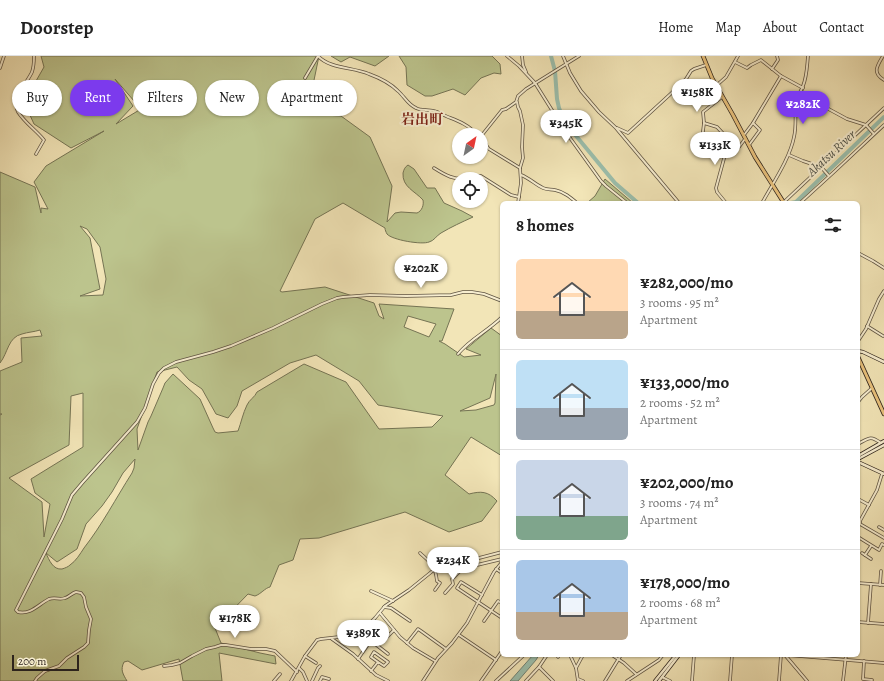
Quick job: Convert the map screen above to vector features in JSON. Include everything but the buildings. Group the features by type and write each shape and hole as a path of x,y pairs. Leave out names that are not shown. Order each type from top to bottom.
{"main road":[{"path":"703,56 706,65 744,137 783,201"},
{"path":"860,351 884,362"},
{"path":"860,361 884,414"},
{"path":"860,458 883,443"},
{"path":"860,460 883,474"},
{"path":"655,681 674,657"},
{"path":"659,681 678,657"}],"street":[{"path":"0,68 4,56"},
{"path":"34,56 34,65 16,104 18,111 24,119 44,140 36,154"},
{"path":"305,78 318,56 328,64 361,71 384,80 397,89 416,109 439,112 446,117 461,122 469,128"},
{"path":"507,56 534,83 565,131 601,181 624,201"},
{"path":"522,56 526,74"},
{"path":"563,56 570,73 581,91 599,112 616,128 677,201"},
{"path":"488,128 502,110 506,110 517,100 518,96 534,83 579,56"},
{"path":"717,86 726,77 738,56"},
{"path":"772,68 778,60 777,56"},
{"path":"763,201 788,155 795,135 796,104 807,73 808,56"},
{"path":"883,56 876,72 877,75 884,80"},
{"path":"735,62 747,68 760,60 781,76 847,119 866,126 874,134"},
{"path":"616,128 628,133 677,88 686,79 691,71 706,65"},
{"path":"728,143 739,147 781,76"},
{"path":"701,146 704,112 723,96"},
{"path":"517,100 523,125 523,158 520,168 521,183 518,201"},
{"path":"786,201 884,108"},
{"path":"704,123 717,127 730,140 716,188 717,192 724,201"},
{"path":"749,145 760,130 753,123"},
{"path":"802,201 828,175 884,125"},
{"path":"488,148 520,168"},
{"path":"788,155 821,168 828,175"},
{"path":"434,168 448,177 455,179 477,175 481,176 511,196 519,197"},
{"path":"520,175 525,176 543,188 557,190 574,201"},
{"path":"860,254 884,268"},
{"path":"860,338 884,291"},
{"path":"34,681 45,672 59,666 67,658 84,647 88,642 88,630 91,619 86,607 84,596 81,593 76,592 64,599 53,598 29,612 19,613 16,610 62,519 72,495 137,422 145,408 153,384 159,373 164,368 176,362 231,346 337,298 370,295 450,295 463,292 472,292 484,294 500,300"},
{"path":"458,354 471,340 487,330 500,319"},
{"path":"867,326 883,336"},
{"path":"860,400 872,388"},
{"path":"860,443 871,438 883,443"},
{"path":"883,474 877,490 860,521 860,524 884,538"},
{"path":"860,500 869,505"},
{"path":"879,528 884,530"},
{"path":"860,538 879,550 884,544"},
{"path":"865,555 871,546"},
{"path":"862,552 871,559"},
{"path":"448,561 449,565 456,564 500,553"},
{"path":"420,554 427,559 435,569 437,581 440,583 435,590"},
{"path":"449,556 455,555 458,569"},
{"path":"291,681 316,640 354,635 362,631 384,607 413,588 435,569 461,569 500,559"},
{"path":"423,681 436,661 467,624 496,569 500,564"},
{"path":"445,593 453,584 452,579 461,569"},
{"path":"496,569 500,572"},
{"path":"880,585 881,571"},
{"path":"482,595 461,582 457,588 500,617"},
{"path":"860,583 884,585"},
{"path":"868,623 871,584"},
{"path":"371,591 393,601"},
{"path":"484,621 498,601 500,602"},
{"path":"384,607 391,608 410,621"},
{"path":"379,612 407,643 436,661"},
{"path":"860,622 884,624"},
{"path":"407,643 418,629 446,649"},
{"path":"382,642 394,630"},
{"path":"362,631 365,636 388,654"},
{"path":"459,634 496,660"},
{"path":"331,638 376,675 388,681"},
{"path":"164,666 180,663 206,649 226,645 274,651 297,672"},
{"path":"358,659 367,646"},
{"path":"374,652 388,662 384,666 378,662 371,656 374,652"},
{"path":"481,681 500,654"},
{"path":"306,656 316,663"},
{"path":"496,681 522,657"},
{"path":"526,681 546,657"},
{"path":"571,657 576,668 578,680 583,681"},
{"path":"576,668 583,657"},
{"path":"615,657 636,674"},
{"path":"627,681 661,657"},
{"path":"692,681 694,657"},
{"path":"730,681 732,657"},
{"path":"779,681 781,657"},
{"path":"788,657 807,681"},
{"path":"827,657 884,663"},
{"path":"844,681 846,657"},
{"path":"605,681 618,659"},
{"path":"864,661 863,679 872,680"},
{"path":"371,671 378,662"},
{"path":"312,681 320,666"},
{"path":"539,667 553,681"},
{"path":"299,668 303,672 307,681"},
{"path":"274,681 280,674"},
{"path":"320,681 322,677 329,679"},
{"path":"662,677 670,681"}],"green space":[{"path":"41,56 319,56 314,80 267,80 267,116 341,116 370,137 392,186 387,222 395,213 417,213 422,208 423,200 407,185 403,178 403,173 408,165 414,169 427,188 435,188 444,203 473,217 445,231 431,241 425,243 414,242 401,240 390,236 387,234 385,228 343,203 315,219 280,291 325,287 374,303 379,316 384,319 379,304 454,309 442,341 439,341 464,357 481,355 466,349 491,328 500,335 500,455 471,437 445,475 469,494 477,492 484,493 491,495 497,501 482,521 449,532 405,512 319,538 300,539 293,560 279,565 270,587 255,596 248,594 215,628 221,643 275,656 276,664 219,653 222,681 183,681 179,659 142,670 128,661 124,662 122,670 127,681 0,681 0,415 2,414 0,414 0,371 22,362 21,338 42,336 40,330 17,336 11,342 0,363 0,172 35,187 41,213 41,208 48,209 34,182 46,166 104,131 71,148 34,124 30,116 62,116 62,80 37,80 44,67","holes":["80,226 87,229 100,247 106,279 103,295 80,296 100,289 90,238","408,316 436,324 429,337 404,327","316,355 359,381 378,405 443,416 432,427 379,429 346,382 304,364 257,392 244,411 238,431 218,433 215,432 200,399 173,374 165,383 138,450 137,429 157,372 177,367 189,380 202,389 216,414 228,418 237,406 242,391 290,363","496,374 494,405 476,410 460,411 490,398","83,393 83,447 31,479 35,493 50,504 44,537 42,502 9,478 69,445 71,396","135,459 132,473 103,521 78,557 68,566 62,569 56,568 46,553 57,562 77,549 86,524 102,506 123,473"]},
{"path":"331,56 389,56 375,66 350,57 341,62"},
{"path":"399,56 492,56 500,64 501,74 494,73 481,78 465,95 453,89 432,96 425,96 407,85 406,67"},
{"path":"125,94 133,106 125,114"},
{"path":"605,179 631,201 589,201 595,196"}],"shaded area":[{"path":"531,657 538,657 518,681 510,681"}],"waterway":[{"path":"551,56 555,71 557,99 563,118 615,183 636,201"},
{"name":"Akatsu River","path":"797,201 884,117"}],"district":[{"name":"岩出町","path":"422,119"}]}
